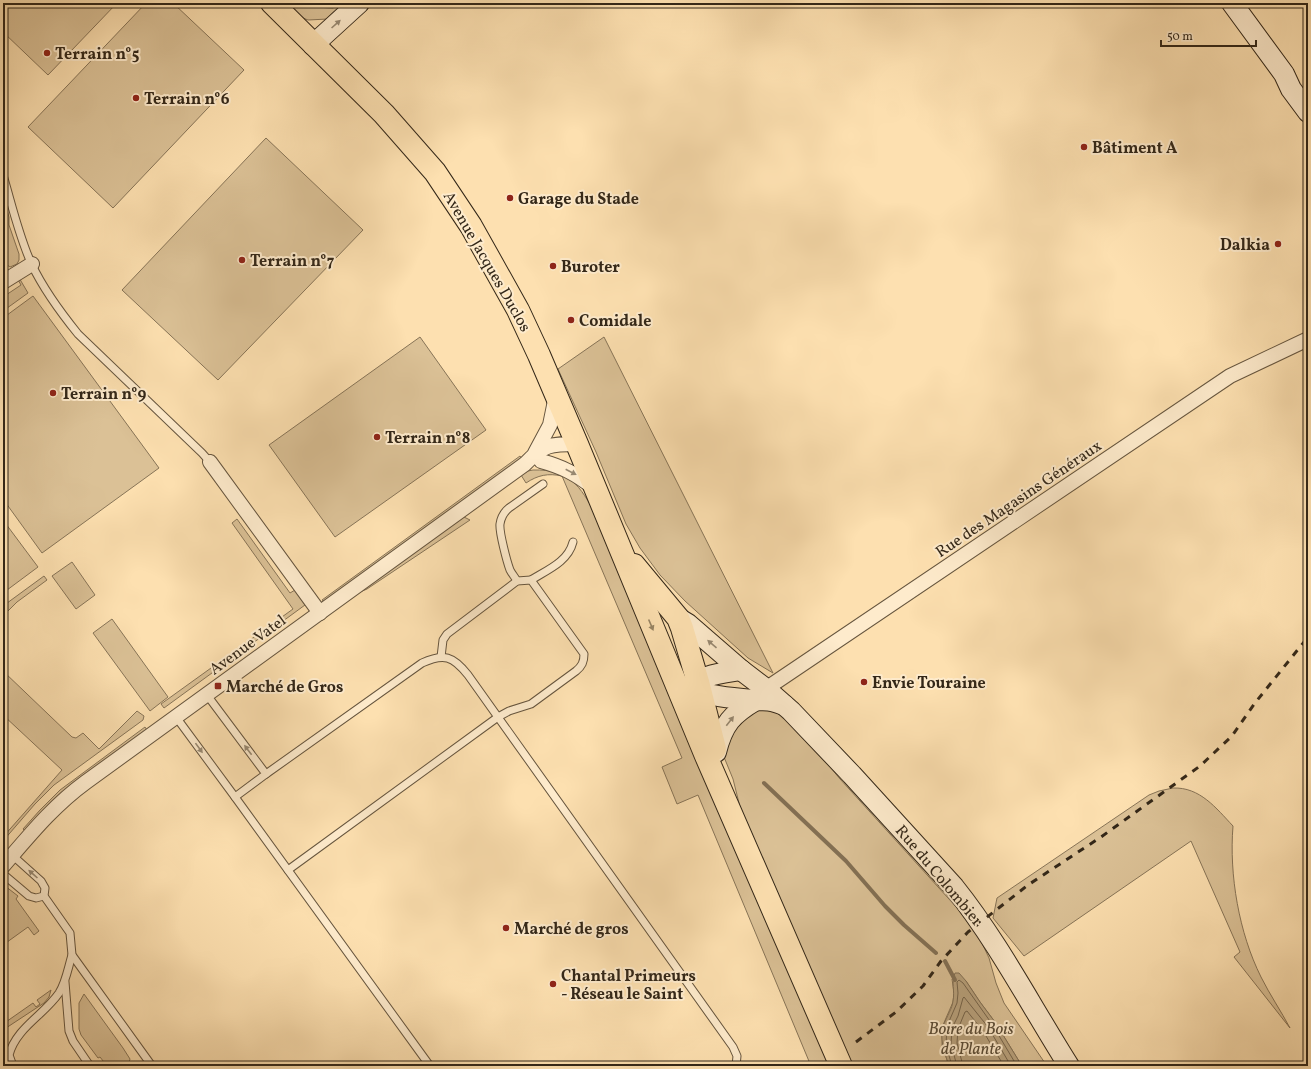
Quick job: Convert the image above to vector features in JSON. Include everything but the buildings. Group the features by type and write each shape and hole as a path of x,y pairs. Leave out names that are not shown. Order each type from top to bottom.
{"main road":[{"name":"Avenue Jacques Duclos","path":"272,3 384,114 435,172 455,199 472,226 518,310 620,546"},
{"path":"313,45 359,3"},
{"path":"1232,3 1284,74 1299,88 1308,100"},
{"path":"1284,74 1290,89 1308,112"},
{"path":"620,546 678,618 682,628 690,689 706,756 841,1066"},
{"path":"620,546 636,589 690,689 716,752 733,817"},
{"name":"Rue du Colombier","path":"678,618 688,624 741,670 762,694 784,705 791,711 932,862 969,905 1069,1066"},
{"path":"690,689 717,674 741,670"},
{"path":"690,689 720,696 762,694"},
{"path":"716,752 719,739 729,720 762,694"}],"street":[{"path":"3,282 32,264"},
{"name":"Rue des Magasins Généraux","path":"762,694 1230,376 1308,339"},
{"path":"556,395 550,425 538,457 577,475 596,490"},
{"name":"Avenue Vatel","path":"3,866 45,817 70,793 525,464 538,457 555,458 577,444"},
{"path":"210,462 320,613"}],"lane":[{"path":"3,175 19,232 32,264 65,319 78,334 210,462"},
{"path":"517,581 510,570 508,563 500,525 501,518 504,512 543,484"},
{"path":"441,657 443,640 447,634 517,581 531,580 562,560 571,549 573,542"},
{"path":"288,870 498,717 509,711 531,704 582,665 584,654 531,580"},
{"path":"235,797 422,663 441,657 450,658 460,664 733,1047 737,1056 736,1066"},
{"path":"207,695 266,774"},
{"path":"176,717 430,1066"},
{"path":"12,855 41,881 44,888 44,896 70,933 72,955 60,993 52,1003 15,1039 9,1055 13,1066"},
{"path":"3,874 29,896 36,898 44,896"},
{"path":"72,955 152,1066"},
{"path":"65,980 69,1031 73,1042 90,1066"}],"shaded area":[{"name":"Terrain n°5","path":"3,3 117,3 48,75 3,32"},
{"name":"Terrain n°6","path":"146,3 173,3 244,70 113,208 28,127"},
{"path":"283,3 310,3 314,7 333,8 339,4 340,8 328,19 308,20 298,16"},
{"name":"Terrain n°7","path":"266,138 363,230 218,380 122,290"},
{"path":"3,197 9,217 9,225 19,254 17,264 10,267 3,262"},
{"path":"18,276 28,293 3,311 3,297 21,285 17,278"},
{"name":"Terrain n°9","path":"33,296 159,468 42,553 3,499 3,318"},
{"name":"Terrain n°8","path":"420,337 486,430 335,537 269,445"},
{"path":"604,337 773,673 748,658 685,601 660,575 640,548 626,524 596,452 558,369"},
{"path":"520,456 522,459 325,602 322,600"},
{"path":"533,470 546,470 565,476 572,481 585,496 596,515 834,1066 811,1066 698,795 677,804 662,767 682,758 562,476 543,475 526,483 521,475"},
{"path":"464,517 470,520 367,589 360,592"},
{"path":"237,519 290,593 295,590 305,605 164,708 161,704 293,609 232,523"},
{"path":"3,520 38,567 3,593"},
{"path":"72,562 95,595 76,609 52,576"},
{"path":"44,576 47,580 17,602 3,616 3,606"},
{"path":"112,619 168,697 150,711 93,633"},
{"path":"3,671 72,737 76,738 83,733 99,749 137,711 144,716 143,720 54,785 35,804 3,841 3,837 62,770 3,715"},
{"path":"765,708 774,711 786,719 804,735 840,779 958,909 981,941 989,958 996,983 1004,1003 1047,1066 1022,1066 995,1022 966,981 952,979 954,993 953,1002 943,1025 942,1045 949,1066 852,1066 740,807 733,779 724,757 725,741 753,710"},
{"path":"145,727 147,730 26,832 23,829 60,790"},
{"path":"1173,788 1191,791 1207,800 1233,826 1232,845 1234,884 1241,923 1253,960 1290,1028 1234,957 1240,952 1191,841 1024,956 993,918 997,898 1149,795"},
{"path":"5,886 18,896 16,899 39,931 34,935 28,927 3,945 3,888"},
{"path":"51,990 49,997 44,1003 3,1030 3,1024 33,1003 36,1007 40,1004 37,1000"},
{"path":"84,994 130,1059 128,1066 107,1066 100,1057 98,1058 81,1035 79,1029 79,1003"}],"water":[{"name":"Boire du Bois de Plante","path":"955,973 959,973 966,981 995,1022 1022,1066 949,1066 942,1040 942,1029 951,1010 953,980"}],"waterway":[{"name":"Boire du Bois de Plante","path":"764,783 846,861 885,906 904,925 936,953"},
{"name":"Boire du Bois de Plante","path":"945,961 955,980"}],"railway":[{"path":"856,1042 896,1012 923,986 941,961 968,932 1028,885 1101,837 1200,766 1232,736 1255,703 1308,637"},
{"path":"823,1066 828,1063"}],"place":[{"name":"Terrain n°5","path":"47,53"},
{"name":"Terrain n°6","path":"136,98"},
{"name":"Bâtiment A","path":"1084,147"},
{"name":"Garage du Stade","path":"510,198"},
{"name":"Dalkia","path":"1278,244"},
{"name":"Terrain n°7","path":"242,260"},
{"name":"Buroter","path":"553,266"},
{"name":"Comidale","path":"571,320"},
{"name":"Terrain n°9","path":"53,393"},
{"name":"Terrain n°8","path":"377,437"},
{"name":"Envie Touraine","path":"864,682"},
{"name":"Marché de Gros","path":"218,686"},
{"name":"Marché de gros","path":"506,928"},
{"name":"Chantal Primeurs - Réseau le Saint","path":"553,984"}]}
